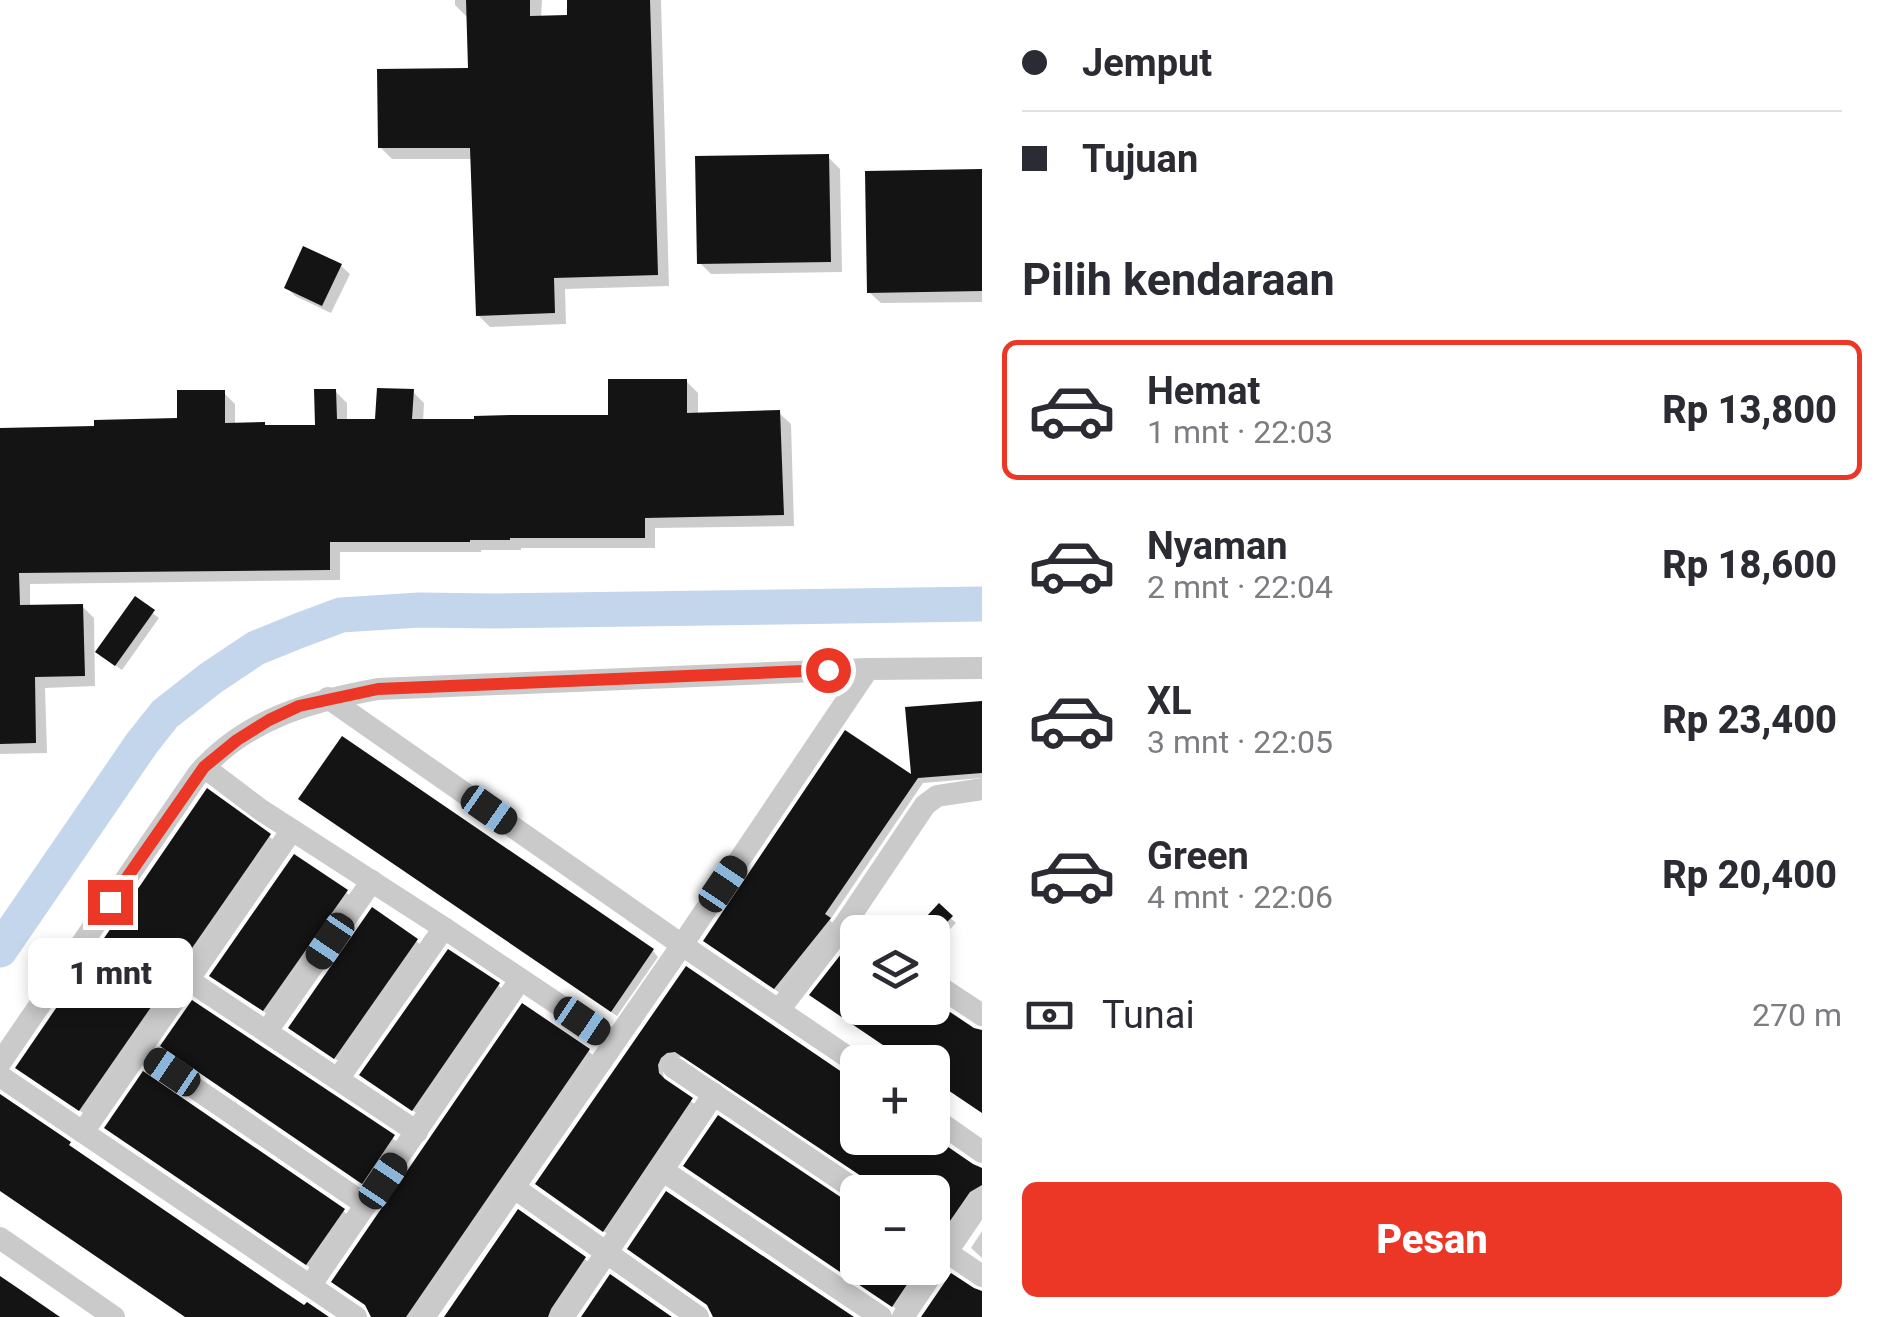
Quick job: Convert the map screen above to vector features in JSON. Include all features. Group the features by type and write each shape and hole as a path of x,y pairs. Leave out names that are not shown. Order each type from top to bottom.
{"street":[{"path":"0,1063 204,767 237,740 299,706 378,689 982,668"},
{"path":"424,1317 868,669"},
{"path":"328,698 840,1052"},
{"path":"204,767 292,830 613,1042"},
{"path":"860,915 924,805 937,796 982,789"},
{"path":"83,1132 292,830"},
{"path":"267,1031 372,880"},
{"path":"338,1080 444,928"},
{"path":"780,1010 840,942"},
{"path":"188,979 417,1132"},
{"path":"310,1286 520,980"},
{"path":"950,992 980,1010"},
{"path":"139,1050 366,1205"},
{"path":"673,1067 840,1179"},
{"path":"0,1076 356,1317"},
{"path":"563,1317 714,1094"},
{"path":"950,1130 982,1152"},
{"path":"662,1170 881,1317"},
{"path":"513,1187 698,1317"},
{"path":"950,1236 982,1200"},
{"path":"0,1238 114,1317"},
{"path":"950,1254 982,1276"},
{"path":"902,1317 919,1285"}],"building":[{"path":"466,0 530,0 530,16 567,15 567,0 650,0 658,275 554,278 555,313 476,316 470,148 378,148 377,69 468,68"},
{"path":"829,154 831,262 697,264 695,156"},
{"path":"982,169 982,291 867,293 865,171"},
{"path":"303,246 342,264 322,306 284,288"},
{"path":"608,379 687,379 687,413 780,410 784,515 645,518 645,538 330,542 330,570 19,573 20,605 83,604 85,676 35,677 36,743 0,744 0,428 94,426 94,420 177,418 177,390 225,390 225,423 315,425 314,389 336,389 337,419 375,419 377,388 414,389 412,419 608,415"},
{"path":"135,596 155,610 115,666 95,652"},
{"path":"982,701 982,773 918,778 825,914 831,918 774,989 703,941 845,730 911,774 905,707"},
{"path":"342,736 654,949 611,1012 298,799"},
{"path":"207,788 271,834 79,1111 15,1068"},
{"path":"294,854 348,890 263,1011 209,976"},
{"path":"939,903 953,916 950,919 950,915 928,915"},
{"path":"372,907 418,939 334,1059 288,1028"},
{"path":"448,949 500,983 412,1111 359,1075"},
{"path":"840,955 840,1016 809,995"},
{"path":"686,966 840,1071 840,1155 950,1155 950,1148 982,1168 982,1185 970,1192 950,1221 950,1175 860,1175 675,1052 661,1058 659,1073 693,1098 603,1232 535,1184"},
{"path":"192,1000 395,1135 362,1184 160,1046"},
{"path":"522,1003 590,1049 406,1317 371,1317 365,1305 331,1282"},
{"path":"950,1012 982,1030 982,1113 950,1091 950,1045 883,1045 853,1025 950,1025"},
{"path":"143,1071 345,1209 306,1265 104,1128"},
{"path":"0,1094 277,1287 329,1317 185,1317 0,1191"},
{"path":"718,1115 840,1197 840,1272 683,1166"},
{"path":"666,1191 854,1317 713,1317 707,1305 627,1249"},
{"path":"518,1209 586,1257 548,1317 444,1317"},
{"path":"610,1274 672,1317 581,1317"},
{"path":"950,1274 982,1291 982,1317 921,1317 943,1285 950,1285"},
{"path":"0,1276 28,1295 60,1317 0,1317"},
{"path":"859,1285 907,1285 892,1307"}],"waterway":[{"path":"0,950 165,714 256,648 341,615 419,610 982,604"}],"route":[{"path":"110,902 204,767 237,740 299,706 378,689 828,670"}]}
